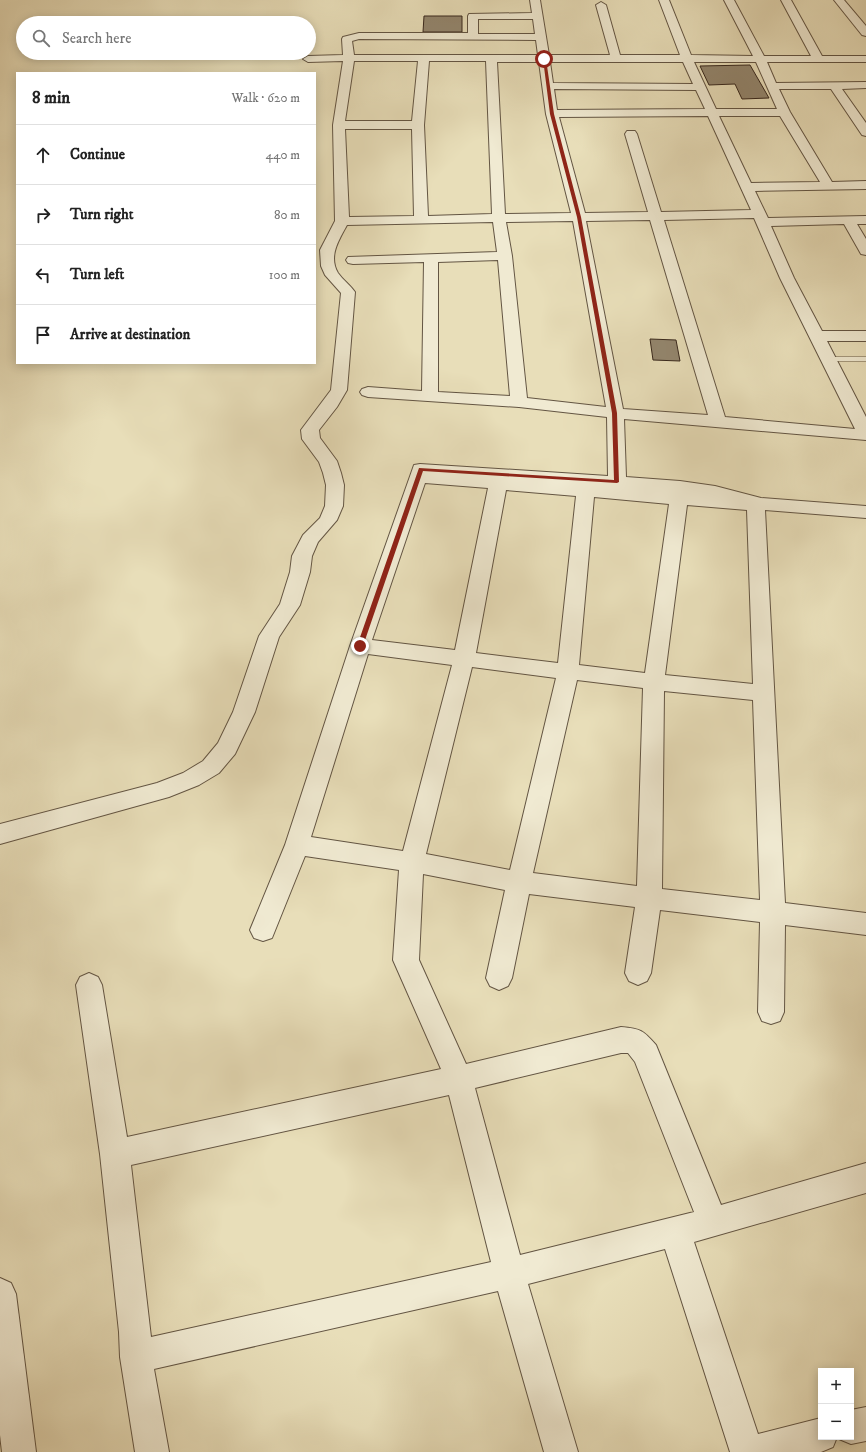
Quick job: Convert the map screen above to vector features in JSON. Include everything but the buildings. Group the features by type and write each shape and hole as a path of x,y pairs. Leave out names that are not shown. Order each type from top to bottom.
{"street":[{"path":"535,0 552,114 579,217 614,413 617,482"},
{"path":"664,0 687,59 747,187 787,278 866,434"},
{"path":"729,0 760,59 784,112 828,185"},
{"path":"786,0 818,60"},
{"path":"839,0 866,33"},
{"path":"601,5 616,59"},
{"path":"473,37 473,16 538,16"},
{"path":"0,834 160,791 191,779 211,767 227,748 244,712 269,636 290,605 300,572 302,556 310,539 328,520 334,506 335,485 328,461 311,439 310,430 339,390 348,292 332,275 328,266 327,250 342,221 339,125 349,58 347,39 354,36 540,37"},
{"path":"421,219 418,125 424,58"},
{"path":"491,58 499,218 505,256 519,402"},
{"path":"316,59 866,59"},
{"path":"834,85 866,132"},
{"path":"771,86 866,85"},
{"path":"548,86 700,87"},
{"path":"552,114 784,112"},
{"path":"339,125 418,125"},
{"path":"631,134 718,421"},
{"path":"747,187 866,185"},
{"path":"342,221 656,216 866,220"},
{"path":"848,220 866,251"},
{"path":"352,260 505,256"},
{"path":"430,397 432,258"},
{"path":"817,336 866,336"},
{"path":"368,392 519,402 614,413 866,434"},
{"path":"263,930 297,845 360,646 418,477 499,478 679,492"},
{"path":"499,478 464,659 412,862 406,960 459,1079 509,1273 561,1452"},
{"path":"587,485 617,482 741,504 756,503 866,512"},
{"path":"499,978 519,882 568,672 587,485"},
{"path":"638,973 649,897 654,682 679,492"},
{"path":"756,503 773,912 771,1012"},
{"path":"360,646 654,682 764,692"},
{"path":"297,845 412,862 519,882 866,924"},
{"path":"89,985 115,1154 135,1332 136,1357 152,1452"},
{"path":"115,1154 459,1079 621,1040 635,1041 646,1054 713,1222"},
{"path":"136,1357 509,1273 713,1222 866,1178"},
{"path":"675,1231 747,1452"},
{"path":"0,1294 19,1452"},
{"path":"854,1426 866,1424"},
{"path":"755,1452 818,1436"}],"lane":[{"path":"828,359 866,359"}],"route":[{"path":"360,646 420,469 617,482 614,413 579,217 552,114 544,59"}]}
